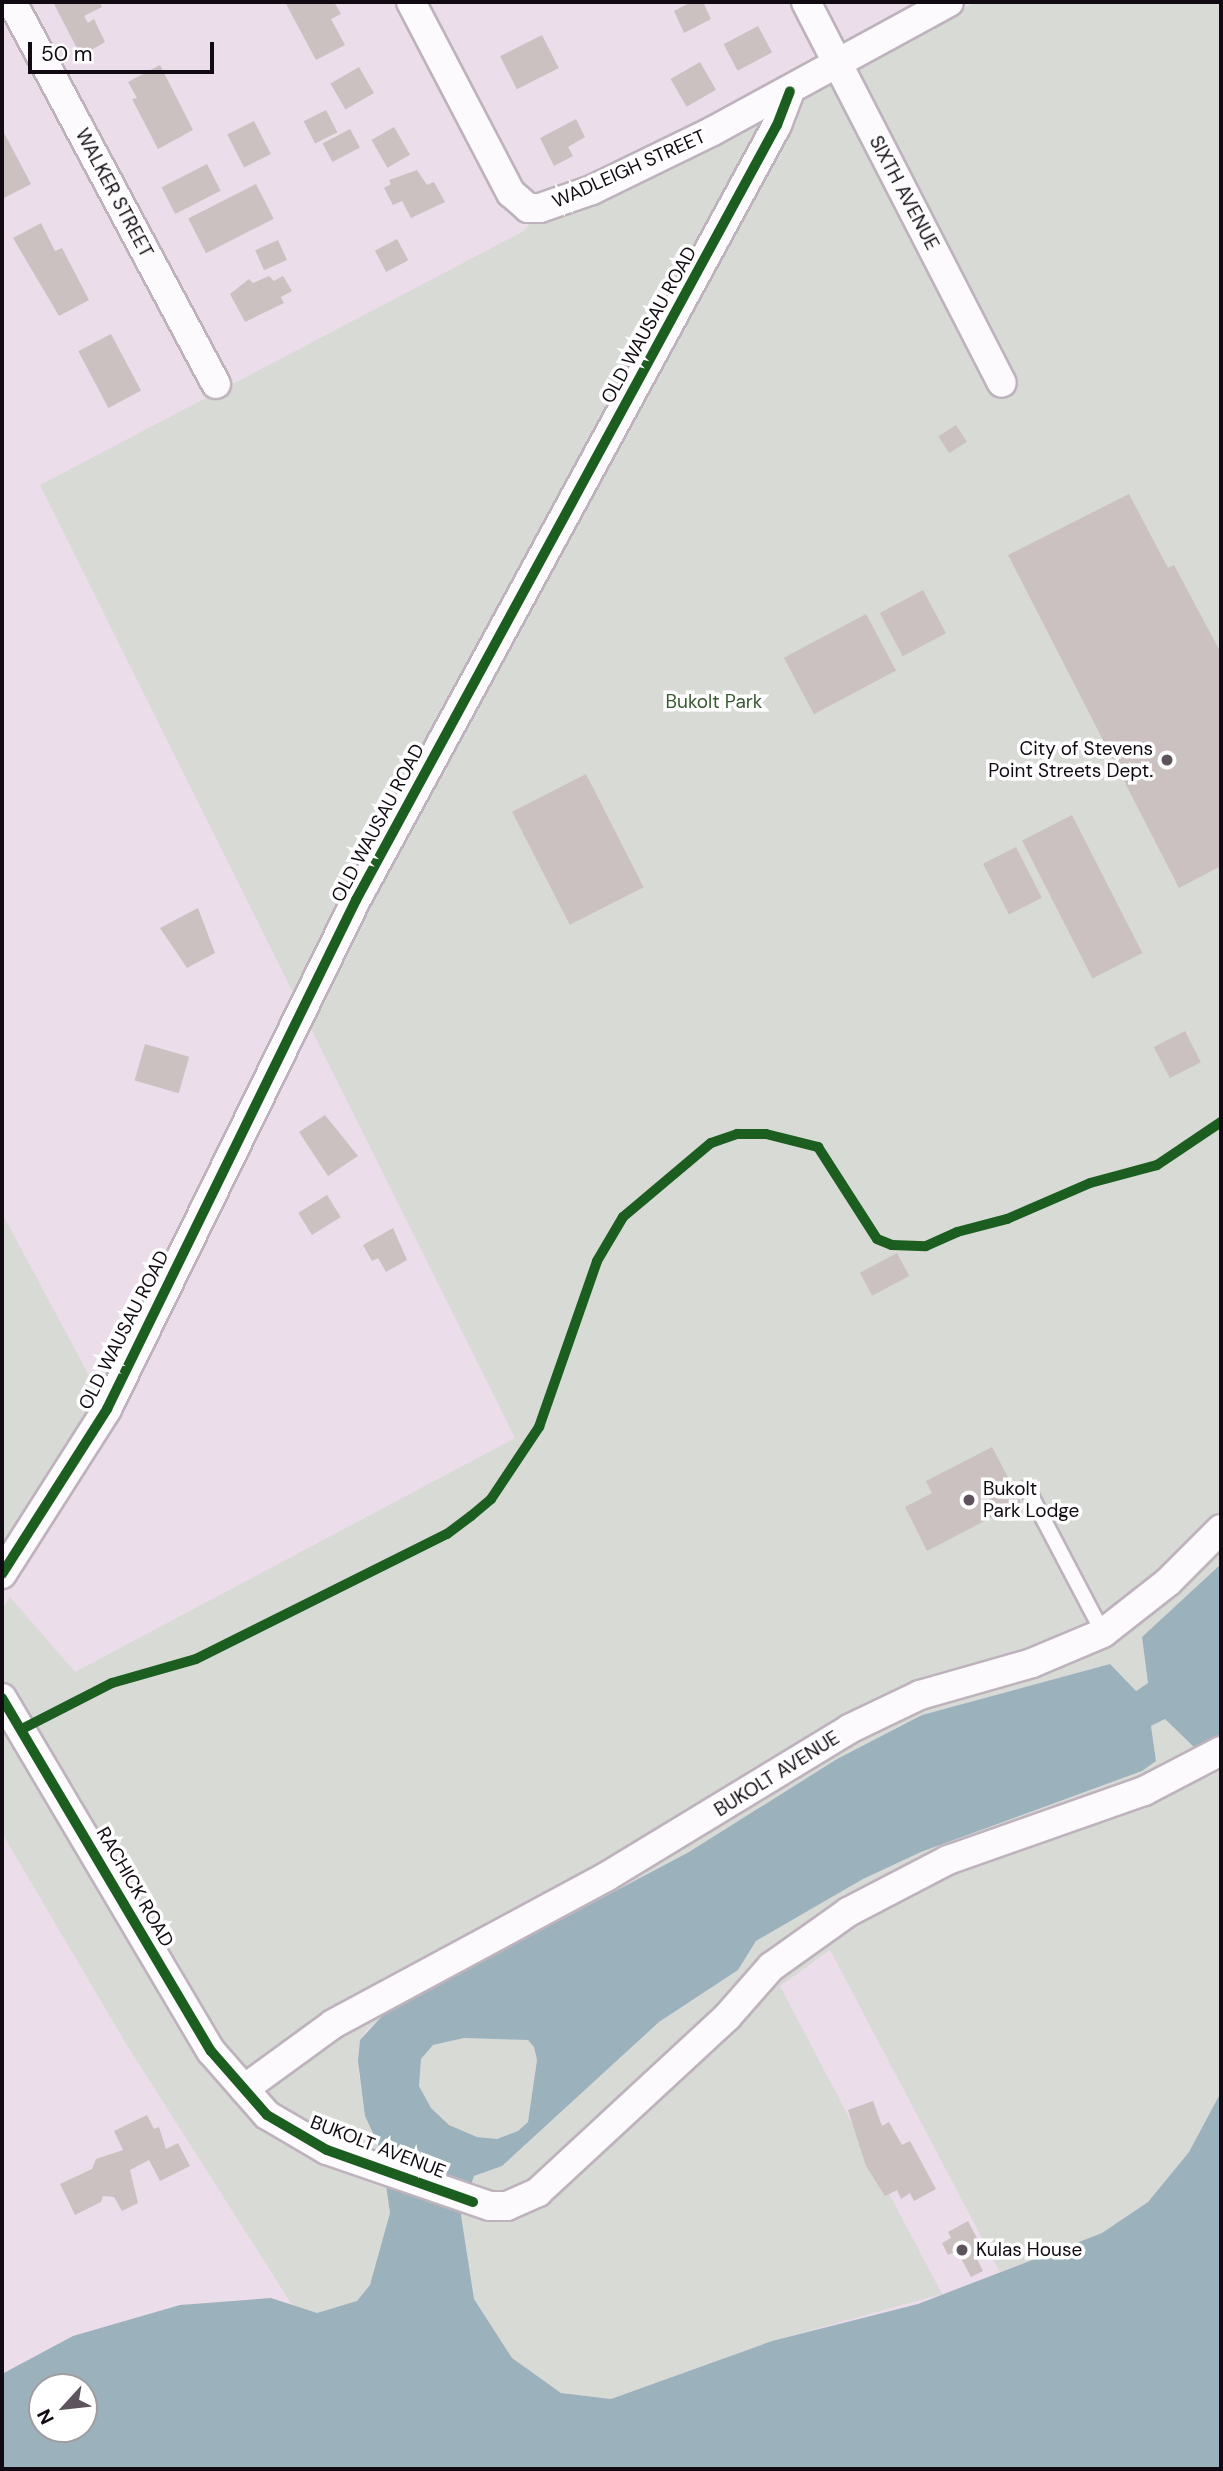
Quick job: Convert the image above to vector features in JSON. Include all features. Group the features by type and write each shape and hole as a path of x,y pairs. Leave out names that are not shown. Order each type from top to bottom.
{"street":[{"name":"WALKER STREET","path":"12,2 215,384"},
{"name":"WADLEIGH STREET","path":"411,2 511,194 528,208 559,203 592,190 790,91"},
{"name":"SIXTH AVENUE","path":"806,2 1002,383"},
{"path":"790,91 949,2"},
{"name":"OLD WAUSAU ROAD","path":"2,1574 107,1409 356,900 777,125 790,91"},
{"name":"BUKOLT AVENUE","path":"1221,1529 1168,1582 1103,1633 1032,1663 920,1695 849,1729 606,1877 333,2024 244,2089 290,2132 473,2202 507,2206 538,2192 727,2017 771,1967 848,1912 947,1860 1144,1791 1221,1751"},
{"name":"RACHICK ROAD","path":"2,1698 211,2051 244,2089"}],"lane":[{"path":"1027,1488 1103,1633"}],"green space":[{"name":"Bukolt Park","path":"976,2 1221,2 1221,1564 1142,1637 1148,1684 1135,1691 1110,1664 922,1715 837,1759 689,1852 444,1980 368,2028 360,2040 359,2076 372,2136 381,2151 390,2213 383,2249 370,2285 357,2301 317,2313 294,2308 125,2042 2,1833 2,1609 10,1597 75,1672 515,1438 40,485 524,231 531,222 580,209"},
{"path":"2,1213 107,1409 2,1559"},
{"path":"1165,1719 1217,1739 1221,1735 1221,2092 1189,2152 1148,2202 1102,2233 1000,2272 830,1950 780,1986 942,2294 772,2341 611,2399 561,2393 512,2358 474,2299 461,2215 474,2176 502,2166 659,2022 738,1970 756,1941 863,1879 921,1852 1142,1771 1156,1761 1151,1726"},
{"path":"464,2038 528,2040 534,2047 537,2060 528,2123 518,2131 498,2139 477,2137 449,2125 431,2108 419,2086 421,2059 433,2045"}],"water":[{"path":"1221,1564 1221,1735 1217,1739 1194,1747 1165,1719 1151,1726 1156,1761 1142,1771 921,1852 863,1879 756,1941 738,1970 659,2022 502,2166 474,2176 461,2215 474,2299 512,2358 561,2393 611,2399 772,2341 918,2304 1102,2233 1148,2202 1189,2152 1221,2092 1221,2469 2,2469 2,2374 73,2336 180,2305 271,2298 317,2313 357,2301 370,2285 390,2213 381,2151 365,2116 358,2061 360,2040 385,2013 689,1852 837,1759 922,1715 1110,1664 1136,1691 1148,1683 1142,1637","holes":["464,2038 528,2040 534,2047 537,2060 528,2122 518,2131 497,2139 477,2137 449,2125 431,2108 419,2086 421,2059 433,2045"]}],"building":[{"path":"53,2 99,2 102,7 84,16 88,23 94,19 105,42 81,56"},
{"path":"285,2 334,2 341,14 331,19 345,45 316,60"},
{"path":"691,2 703,2 711,19 684,33 674,11"},
{"path":"758,26 772,52 738,71 724,44"},
{"path":"542,35 559,68 517,89 500,56"},
{"path":"700,62 716,90 687,107 671,79"},
{"path":"160,65 193,130 158,149 132,99 137,98 128,82"},
{"path":"359,67 374,93 345,109 330,84"},
{"path":"326,110 337,132 315,144 304,121"},
{"path":"576,119 585,137 568,147 573,156 554,166 540,138"},
{"path":"254,121 271,154 244,168 227,135"},
{"path":"394,127 410,155 387,168 371,140"},
{"path":"2,129 31,184 2,199"},
{"path":"350,129 360,148 332,162 323,144"},
{"path":"207,164 221,191 175,214 162,187"},
{"path":"417,170 427,185 434,182 445,202 411,218 402,201 393,205 384,188 391,184 389,180"},
{"path":"256,184 274,219 206,253 188,219"},
{"path":"41,223 55,251 62,248 89,300 59,316 13,238"},
{"path":"397,239 408,260 386,272 375,251"},
{"path":"278,240 287,260 264,270 255,250"},
{"path":"269,276 274,281 283,276 292,291 281,297 284,303 245,322 230,294 249,279 253,283"},
{"path":"111,334 141,391 108,408 78,351"},
{"path":"956,425 967,442 949,453 938,436"},
{"name":"City of Stevens Point Streets Dept.","path":"1129,494 1168,568 1174,565 1221,653 1221,866 1179,888 1008,555"},
{"path":"923,590 946,633 903,656 880,613"},
{"path":"866,614 896,671 814,714 784,658"},
{"path":"586,774 644,887 570,925 512,812"},
{"path":"1072,815 1142,953 1092,979 1022,840"},
{"path":"1016,847 1042,898 1009,915 983,864"},
{"path":"198,908 215,953 187,968 160,928"},
{"path":"1185,1031 1201,1062 1170,1078 1154,1047"},
{"path":"145,1044 189,1057 179,1093 135,1081"},
{"path":"325,1115 358,1156 328,1176 299,1132"},
{"path":"327,1195 341,1217 312,1235 298,1213"},
{"path":"393,1228 407,1260 386,1272 378,1258 372,1261 363,1245"},
{"path":"897,1253 909,1276 872,1296 860,1273"},
{"name":"Bukolt Park Lodge","path":"992,1447 1021,1502 927,1551 905,1507 932,1493 926,1481"},
{"path":"873,2101 882,2126 889,2122 902,2145 910,2141 936,2189 914,2201 910,2193 901,2199 897,2190 885,2196 866,2166 848,2110"},
{"path":"147,2115 154,2129 159,2127 166,2149 178,2143 190,2166 160,2181 149,2160 130,2170 138,2203 122,2211 114,2197 103,2196 101,2202 75,2215 60,2184 92,2169 96,2159 123,2150 114,2131"},
{"name":"Kulas House","path":"968,2221 982,2248 974,2253 983,2271 971,2277 957,2251 948,2255 942,2243 951,2238 948,2232"}],"cycle path":[{"path":"2,1574 107,1409 356,900 777,125 790,91"},
{"path":"22,1729 112,1683 196,1659 447,1534 491,1499 539,1427 597,1261 623,1217 711,1143 737,1134 766,1134 818,1147 877,1239 892,1245 926,1246 957,1232 1007,1219 1090,1183 1157,1165 1221,1122"},
{"path":"2,1698 211,2051 267,2115 327,2150 473,2202"}],"place":[{"name":"City of Stevens Point Streets Dept.","path":"1167,760"},
{"name":"Bukolt Park Lodge","path":"969,1500"},
{"name":"Kulas House","path":"962,2250"}]}
